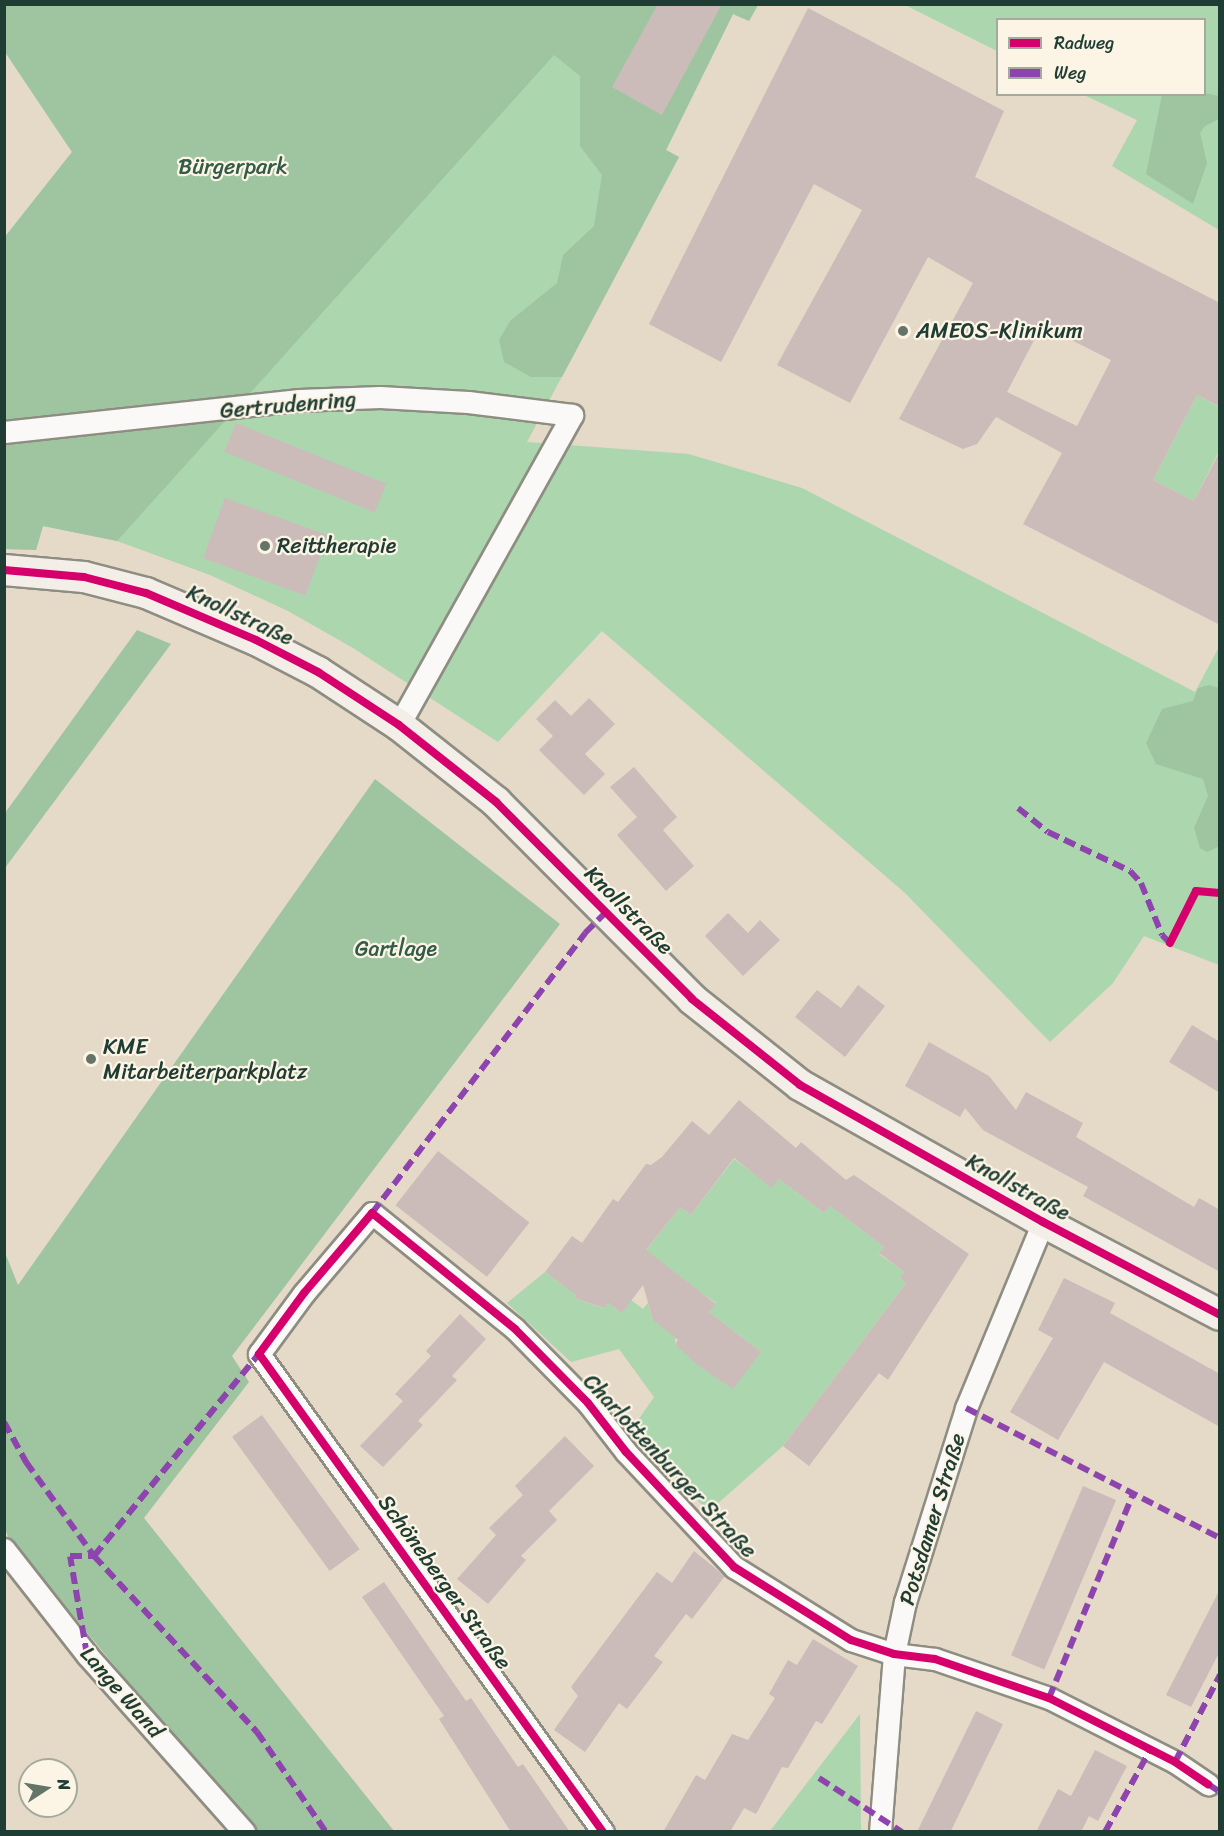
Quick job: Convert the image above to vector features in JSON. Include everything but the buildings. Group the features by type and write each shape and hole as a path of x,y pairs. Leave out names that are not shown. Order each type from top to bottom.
{"street":[{"name":"Gertrudenring","path":"4,432 299,400 369,397 468,402 572,415 399,725"},
{"name":"Knollstraße","path":"4,570 84,577 146,593 202,615 318,672 399,725 496,802 692,999 742,1042 801,1085 1043,1222 1220,1315"},
{"name":"Charlottenburger Straße","path":"259,1354 304,1293 372,1213 515,1329 588,1403 626,1452 734,1567 851,1640 894,1654 935,1659 1049,1698 1175,1762 1208,1784"},
{"name":"Potsdamer Straße","path":"880,1832 894,1654 905,1602 966,1408 1043,1222"},
{"name":"Schöneberger Straße","path":"259,1354 603,1832"},
{"name":"Lange Wand","path":"4,1549 87,1655 244,1832"}],"green space":[{"path":"5,5 758,5 749,21 733,14 666,150 679,157 527,442 689,454 802,488 1195,692 1219,647 1219,965 1144,936 1113,983 1050,1042 905,893 602,631 498,742 353,648 288,611 210,575 117,541 43,526 36,550 5,549 4,238 72,152 5,52"},
{"name":"Bürgerpark","path":"5,5 758,5 749,21 733,14 666,150 679,157 562,377 531,377 504,362 499,340 510,321 557,283 563,255 594,226 602,175 580,146 580,76 554,55 117,541 43,526 36,550 5,549 4,238 72,152 5,52"},
{"path":"905,5 1219,5 1219,230 1112,166 1137,120 1086,96 1206,96 1206,18 996,18 996,50"},
{"path":"1206,93 1219,96 1219,119 1205,126 1200,133 1207,163 1193,204 1146,174 1162,96 1206,96"},
{"path":"1197,395 1219,407 1219,451 1194,501 1153,480"},
{"path":"137,630 171,644 5,868 5,813"},
{"path":"1209,685 1219,688 1220,846 1207,852 1200,848 1194,828 1208,796 1203,779 1156,764 1146,743 1162,709 1193,701 1198,688"},
{"name":"Gartlage","path":"375,779 560,924 232,1356 249,1382 144,1518 394,1831 251,1831 8,1537 4,1525 4,1250 18,1285"},
{"path":"734,1159 772,1187 779,1179 824,1213 830,1206 884,1247 879,1254 904,1272 900,1278 906,1283 783,1446 709,1511 687,1491 632,1429 654,1397 619,1349 571,1362 507,1303 545,1272 568,1289 579,1289 574,1298 603,1308 608,1303 622,1313 631,1300 643,1309 648,1303 653,1320 676,1325 675,1344 688,1354 692,1349 696,1364 720,1370 761,1352 709,1312 716,1303 644,1253 680,1207 691,1215"},
{"path":"860,1714 861,1831 770,1831"}],"marked path":[{"path":"1018,808 1048,832 1130,871 1141,883 1162,935 1170,943"},
{"path":"372,1213 585,933 606,912"},
{"path":"94,1556 259,1354"},
{"path":"966,1408 1220,1538"},
{"path":"4,1422 26,1462 94,1556 257,1732 326,1832"},
{"path":"1049,1698 1133,1494"},
{"path":"87,1655 70,1556 94,1556"},
{"path":"1175,1762 1220,1675"},
{"path":"1105,1832 1150,1750"},
{"path":"819,1778 902,1832"},
{"path":"1208,1784 1220,1792"}],"cycle path":[{"path":"4,570 84,577 146,593 256,640 318,672 399,725 496,802 692,999 800,1085 1043,1222 1220,1315"},
{"path":"1170,943 1196,891 1220,893"},
{"path":"603,1832 259,1354 304,1293 372,1213 515,1329 588,1403 626,1452 734,1567 851,1640 894,1654 935,1659 1049,1698 1175,1762 1208,1784"}],"place":[{"name":"AMEOS-Klinikum","path":"903,331"},
{"name":"Reittherapie","path":"265,546"},
{"name":"KME Mitarbeiterparkplatz","path":"91,1059"}]}
